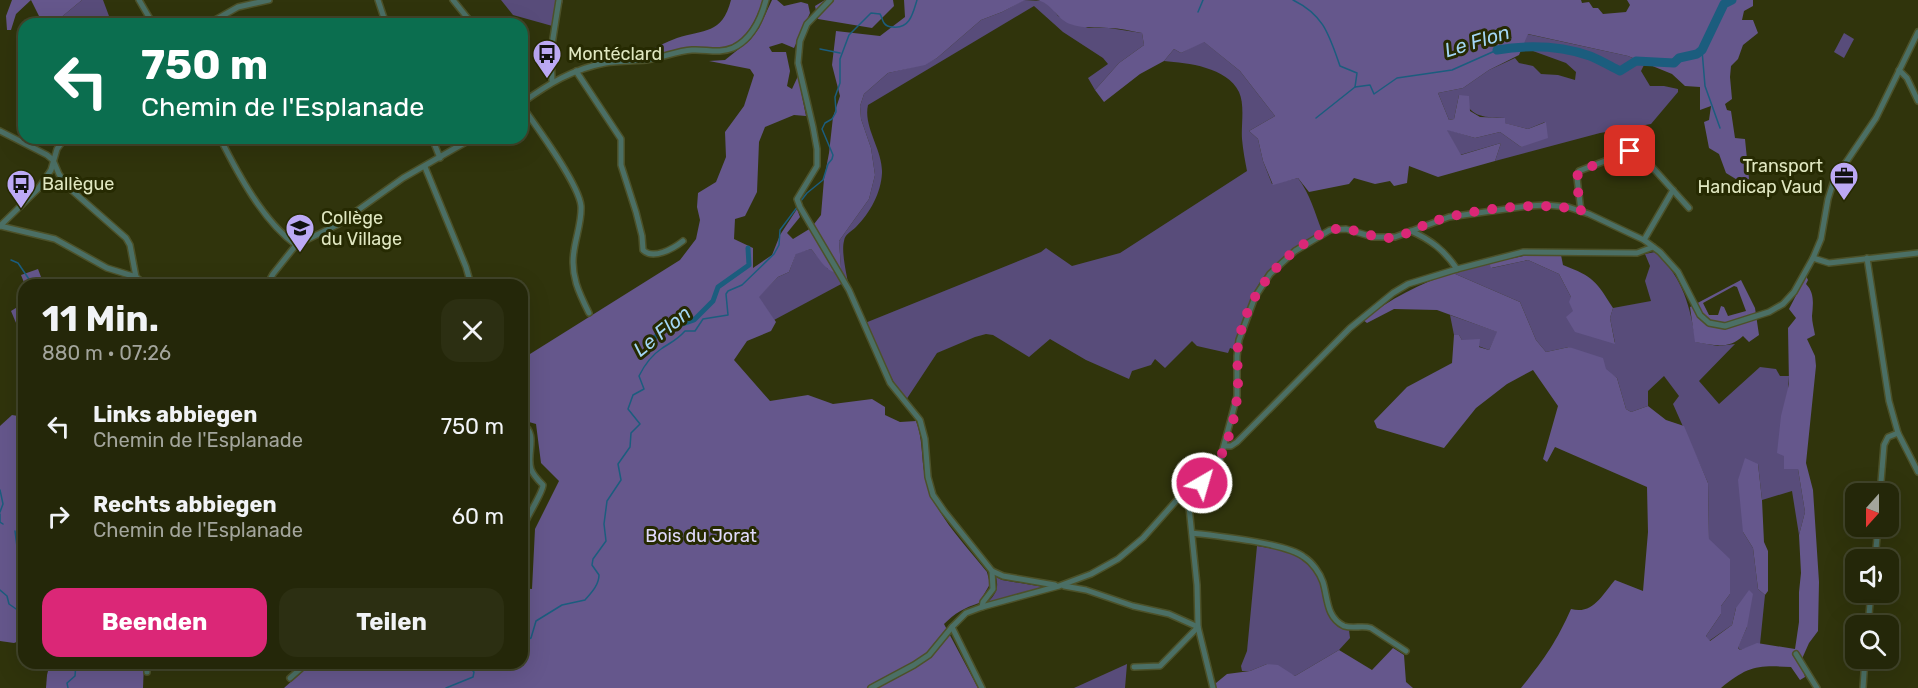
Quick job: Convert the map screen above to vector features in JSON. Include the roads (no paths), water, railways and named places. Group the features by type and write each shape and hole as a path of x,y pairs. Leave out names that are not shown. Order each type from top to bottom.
{"street":[{"path":"139,0 150,18"},
{"path":"219,18 238,7 269,0"},
{"path":"378,0 384,18"},
{"path":"453,0 468,18"},
{"path":"552,81 550,61 559,0"},
{"path":"528,99 552,81 576,71 604,64 648,60 691,50 721,51 733,48 750,35 766,0"},
{"path":"830,0 807,24 801,41 798,63 813,127 817,166 807,186 797,199 849,290 890,383 920,420 925,439 928,477 933,495 992,571 1003,576 1086,590 1133,606 1169,614 1198,627"},
{"path":"1213,688 1198,627 1189,507 1191,496 1212,473 1225,446 1238,384 1239,340 1255,297 1270,274 1295,251 1330,230 1352,229 1373,237 1395,237 1449,217 1528,206 1554,206 1581,211 1644,240 1678,272 1703,318 1709,323 1719,326 1769,312 1783,304 1794,292 1813,258 1821,239 1834,180 1875,118 1918,32"},
{"path":"1899,70 1907,78 1918,102"},
{"path":"576,71 621,139 621,165 636,212 643,250 649,255 654,255 683,241"},
{"path":"528,113 579,196 581,218 573,266 575,285 589,314"},
{"path":"0,131 18,139"},
{"path":"28,144 53,160 68,187 126,238 130,245 136,277"},
{"path":"0,226 38,189 51,170 60,144"},
{"path":"223,144 243,183 259,205 296,245"},
{"path":"434,144 440,158"},
{"path":"270,279 296,245 337,225 403,178 464,144"},
{"path":"1581,211 1576,178 1580,171 1636,149 1689,208"},
{"path":"425,167 469,279"},
{"path":"1644,240 1673,189"},
{"path":"0,226 55,239 107,268 138,279"},
{"path":"1411,231 1433,242 1456,269"},
{"path":"1225,446 1232,446 1237,442 1350,328 1393,293 1417,280 1523,252 1637,253 1653,247"},
{"path":"1813,258 1829,263 1918,253"},
{"path":"1868,258 1889,401 1898,433 1918,472"},
{"path":"528,427 532,435 530,468 534,476 543,484 543,491 528,515"},
{"path":"1881,483 1885,441 1898,433"},
{"path":"871,688 929,655 966,613 1059,586 1091,574 1118,559 1143,538 1176,501 1220,460"},
{"path":"1192,533 1258,543 1298,553 1307,559 1321,577 1325,600 1337,621 1348,627 1367,627 1406,651"},
{"path":"982,607 993,589 992,571"},
{"path":"952,627 982,688"},
{"path":"1134,667 1160,666 1198,627"},
{"path":"1796,654 1817,688"},
{"path":"290,678 300,669"},
{"path":"1863,688 1864,669"}],"waterway":[{"name":"Le Flon","path":"800,202 823,180 832,159 833,155 822,129 836,112 835,97 840,83 840,59 849,35 871,13 880,14 888,26 899,27 907,23 917,0"},
{"path":"1198,12 1203,0"},
{"name":"Le Flon","path":"1293,0 1319,19 1340,66 1357,73 1355,87 1370,85 1374,94 1397,78 1452,70 1497,50"},
{"name":"Le Flon","path":"1497,50 1520,47 1556,48 1590,56 1620,71 1636,61 1674,63 1679,58 1697,54 1702,50 1724,4 1732,0"},
{"path":"820,49 840,53"},
{"path":"1702,50 1705,86 1720,128"},
{"path":"1316,118 1355,87"},
{"name":"Le Flon","path":"528,639 531,638 536,621 562,605 585,600 598,582 599,575 592,565 593,559 606,541 604,524 607,501 621,480 618,464 630,447 631,433 640,424 628,409 633,395 644,389 639,376 643,368 654,354 685,331 695,331 703,319 728,315 726,294 742,285 774,254 779,245 780,230 798,206"},
{"path":"645,353 651,341 662,331 694,320 713,301 718,287 749,265 748,248"},
{"path":"11,260 18,263 29,279"},
{"path":"0,490 3,504 0,512"},
{"path":"0,514 0,522 3,524"},
{"path":"15,531 18,548"},
{"path":"0,590 7,596 9,604 18,610"},
{"path":"68,688 67,683 75,676 76,669"},
{"name":"Le Flon","path":"446,688 473,677 474,672 471,669"}],"place":[{"name":"Montéclard","path":"547,80"},
{"name":"Transport Handicap Vaud","path":"1844,202"},
{"name":"Ballègue","path":"21,210"},
{"name":"Collège du Village","path":"300,254"}],"park label":[{"name":"Bois du Jorat","path":"701,536"}]}
